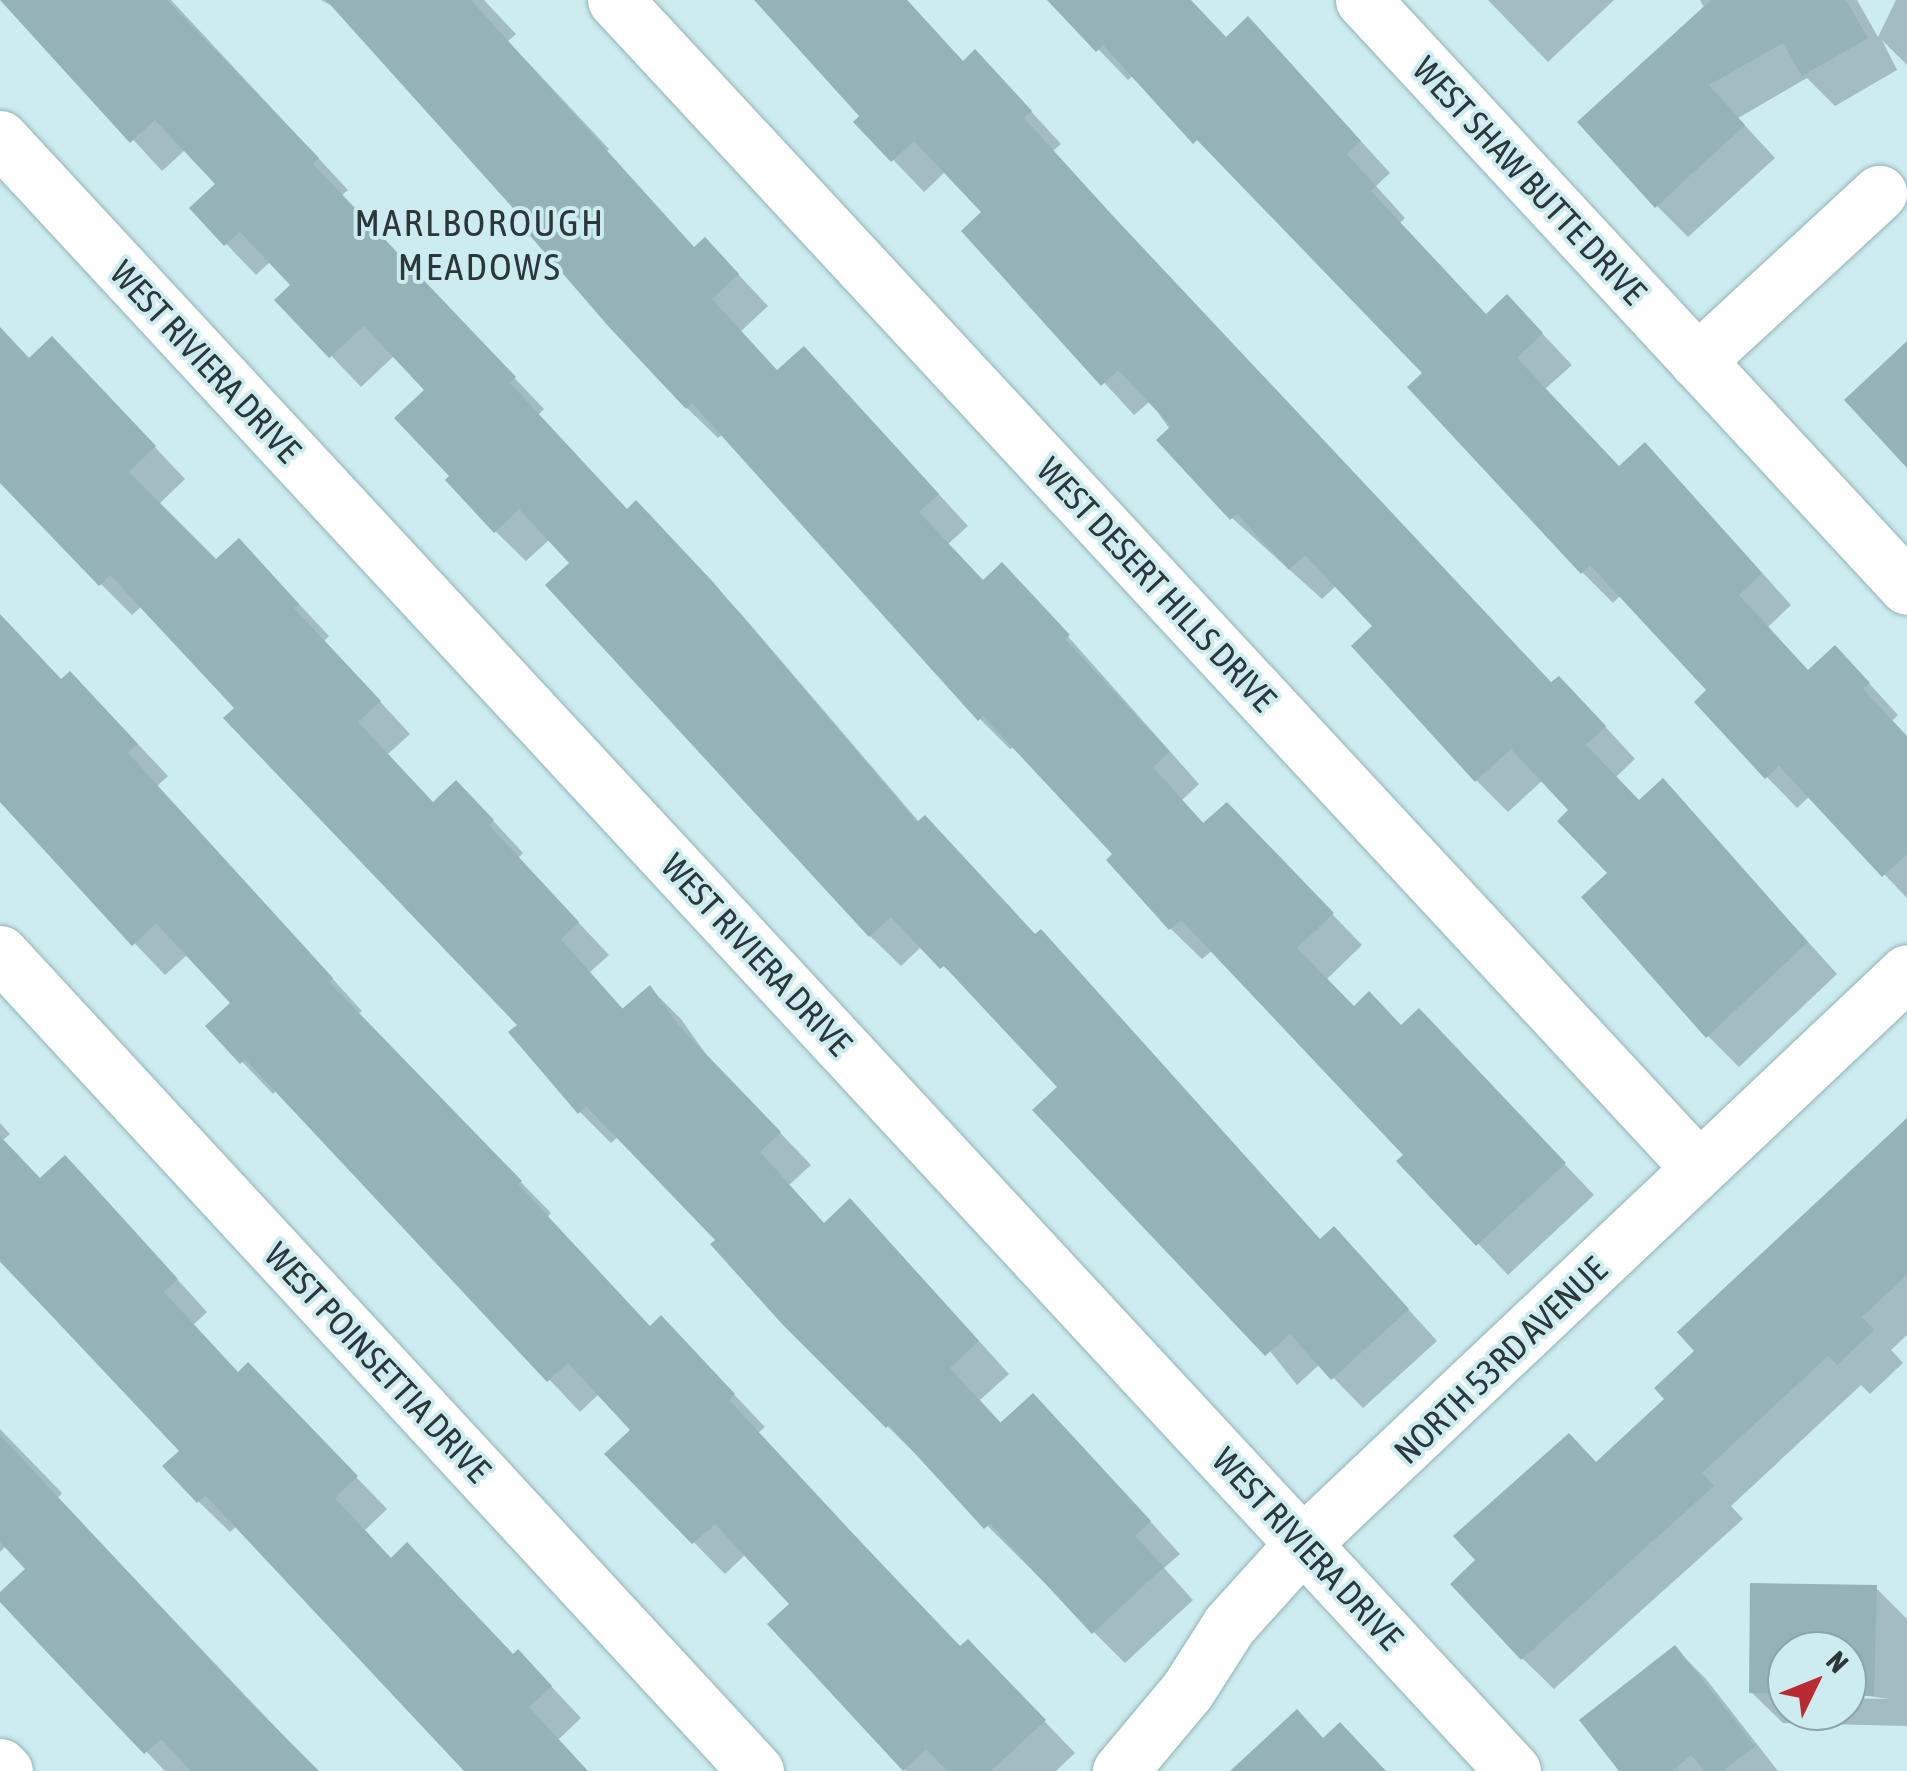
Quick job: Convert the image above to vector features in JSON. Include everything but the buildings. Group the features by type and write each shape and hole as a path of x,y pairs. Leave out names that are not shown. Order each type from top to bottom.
{"street":[{"name":"WEST DESERT HILLS DRIVE","path":"616,0 1698,1167"},
{"name":"WEST SHAW BUTTE DRIVE","path":"1363,0 1907,587"},
{"name":"WEST RIVIERA DRIVE","path":"0,138 1513,1771"},
{"path":"1697,360 1878,193"},
{"name":"WEST POINSETTIA DRIVE","path":"0,953 756,1771"},
{"name":"NORTH 53RD AVENUE","path":"1120,1771 1186,1692 1229,1625 1303,1543 1907,972"}],"district":[{"name":"MARLBOROUGH MEADOWS","path":"480,245"}]}
